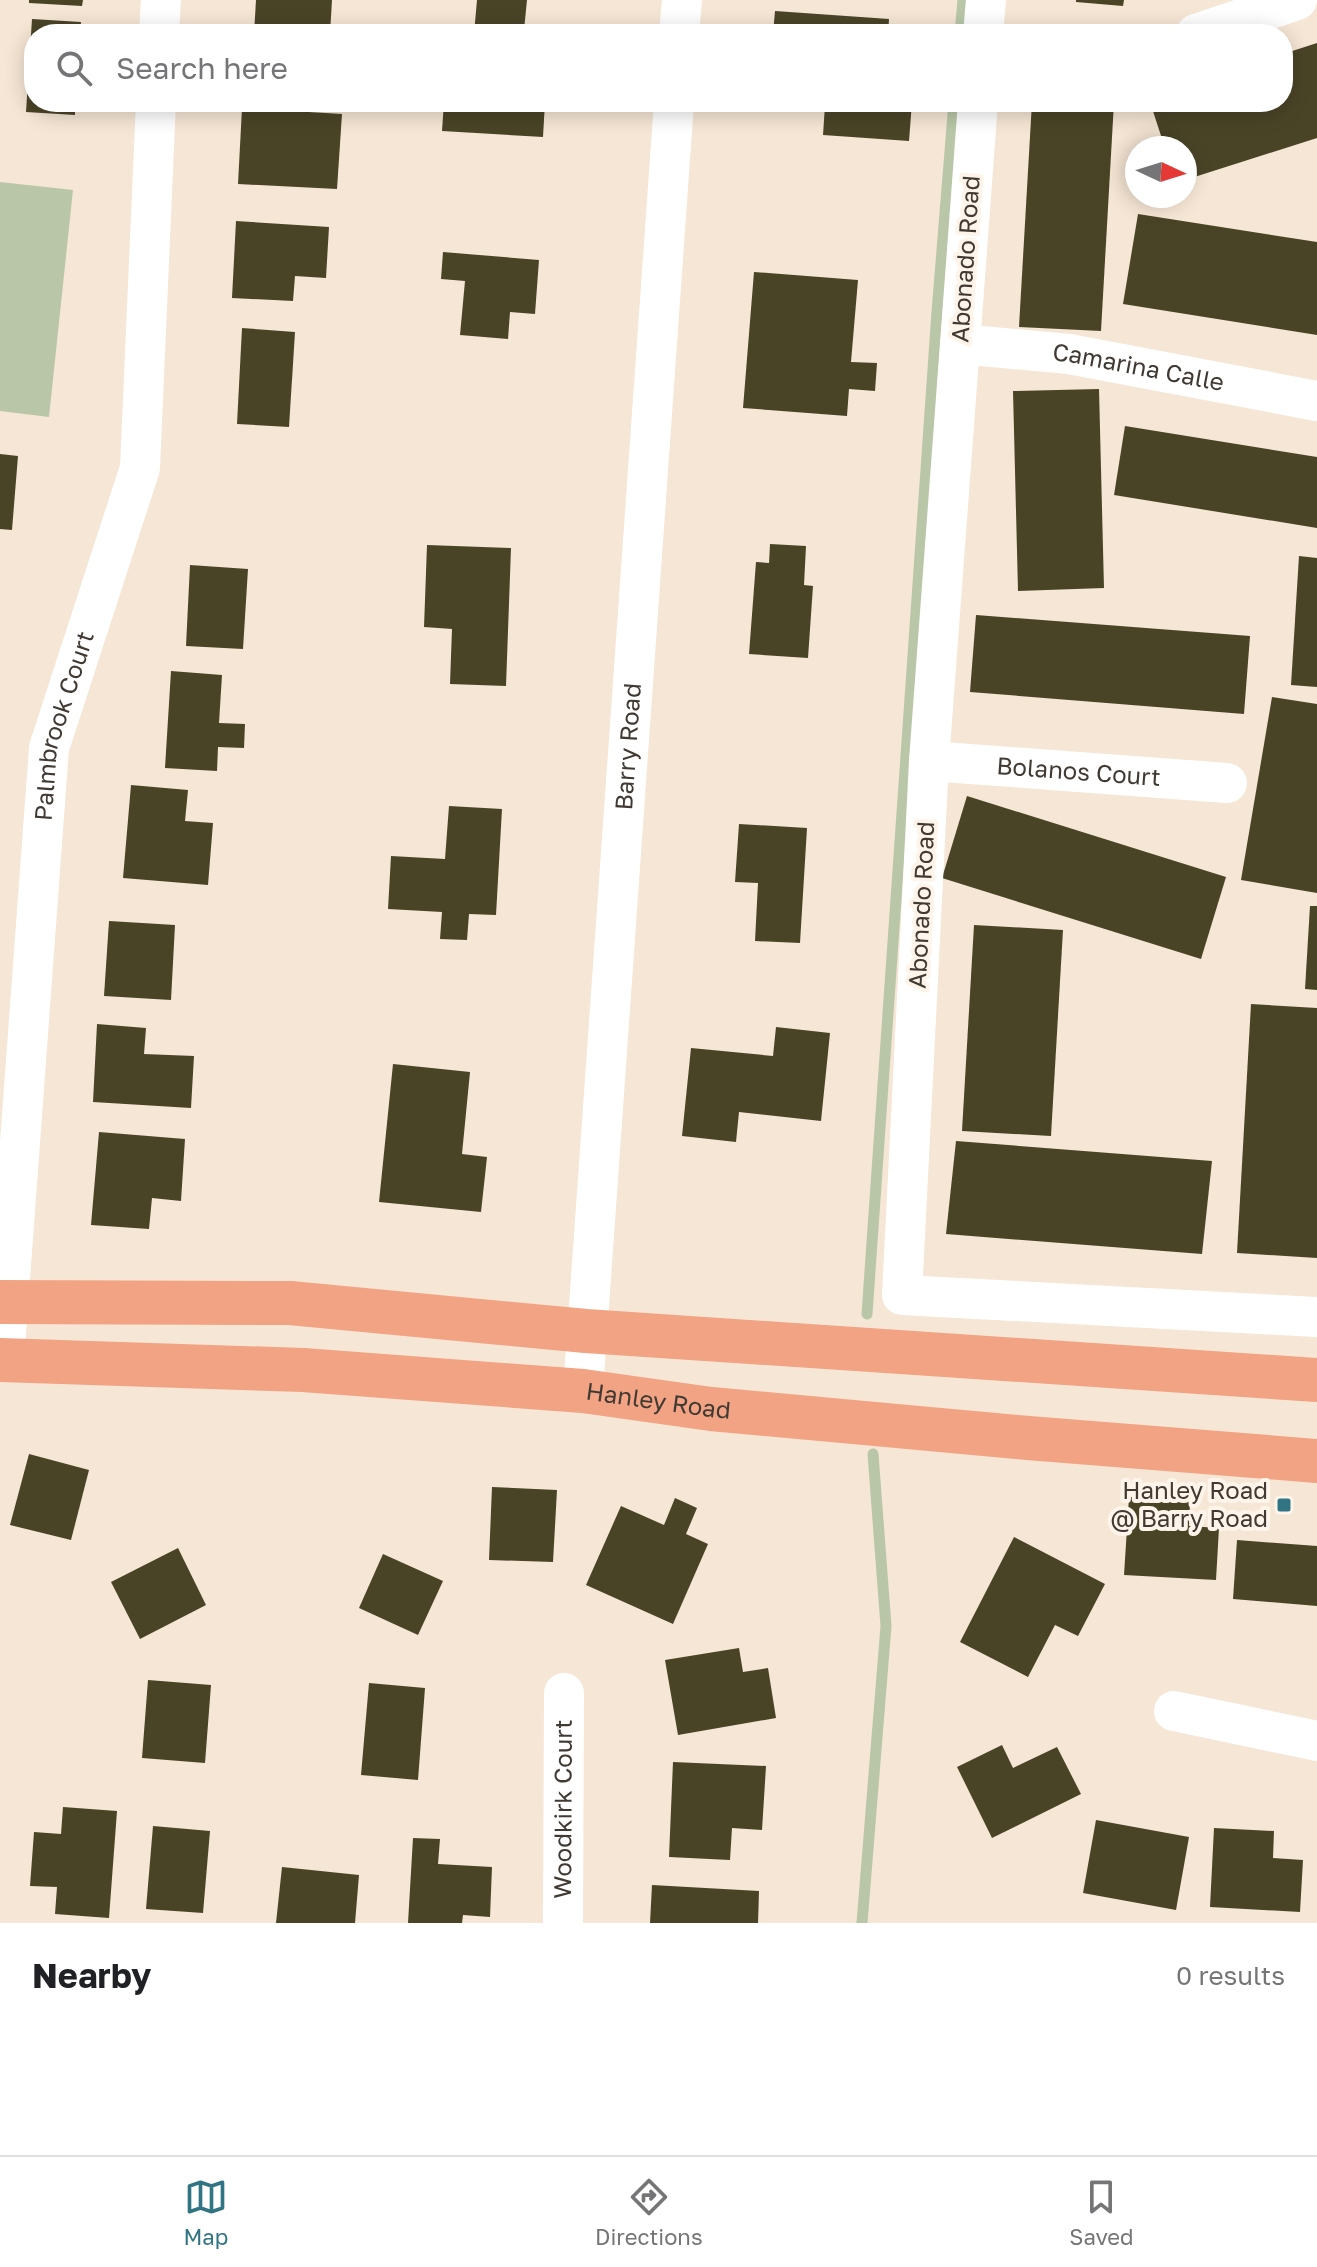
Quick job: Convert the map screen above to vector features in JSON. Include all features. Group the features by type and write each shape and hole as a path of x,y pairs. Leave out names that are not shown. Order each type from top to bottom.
{"main road":[{"path":"4,1302 290,1303 586,1331 1317,1380"},
{"name":"Hanley Road","path":"2,1360 303,1370 583,1391 711,1409 1317,1461"}],"street":[{"path":"160,24 161,0"},
{"path":"680,24 682,0"},
{"path":"984,24 986,0"},
{"path":"1226,24 1297,0"},
{"name":"Palmbrook Court","path":"2,1360 4,1302 49,748 140,468 156,112"},
{"name":"Barry Road","path":"583,1391 673,112"},
{"name":"Abonado Road","path":"977,112 929,761 902,1295 1317,1317"},
{"name":"Camarina Calle","path":"960,344 1069,354 1317,401"},
{"name":"Bolanos Court","path":"929,761 1227,783"},
{"name":"Woodkirk Court","path":"563,1923 564,1693"},
{"path":"1174,1711 1317,1741"}],"shaded area":[{"path":"0,182 73,190 49,417 0,411"}],"building":[{"path":"29,0 83,0 82,6 29,3"},
{"path":"256,0 332,0 331,24 255,24"},
{"path":"477,0 527,0 525,24 475,24"},
{"path":"1076,0 1124,0 1123,6"},
{"path":"775,11 889,19 889,24 774,24"},
{"path":"32,19 81,22 81,24 32,24"},
{"path":"1317,43 1317,138 1197,176 1197,136 1161,136 1153,112 1293,112 1293,51"},
{"path":"26,112 75,112 75,115"},
{"path":"242,112 342,114 337,189 238,184"},
{"path":"443,112 544,112 543,137 442,131"},
{"path":"825,112 911,112 909,141 823,135"},
{"path":"1031,112 1113,112 1101,331 1019,327"},
{"path":"1138,214 1317,242 1317,335 1123,304"},
{"path":"236,221 329,227 326,278 295,276 293,301 232,298"},
{"path":"443,252 539,260 535,314 510,312 508,339 460,335 465,281 441,279"},
{"path":"754,272 858,280 851,362 877,363 875,391 849,389 847,416 743,408"},
{"path":"242,328 295,332 289,427 237,424"},
{"path":"1099,389 1104,588 1018,591 1013,391"},
{"path":"1125,426 1317,457 1317,528 1114,495"},
{"path":"0,454 18,456 12,530 0,529"},
{"path":"770,544 806,546 804,585 813,586 808,658 749,654 756,562 769,563"},
{"path":"427,545 511,548 506,686 450,684 452,629 424,627"},
{"path":"1299,556 1317,558 1317,687 1291,685"},
{"path":"190,565 248,569 243,649 186,646"},
{"path":"976,615 1250,636 1244,714 970,692"},
{"path":"171,671 222,675 219,723 245,724 244,748 218,747 217,771 165,768"},
{"path":"1272,697 1317,704 1317,893 1241,880"},
{"path":"131,785 188,790 185,821 213,823 208,885 123,878"},
{"path":"967,796 1226,877 1201,959 942,878"},
{"path":"449,806 502,809 496,915 469,914 467,940 440,939 442,912 388,909 391,856 445,859"},
{"path":"739,824 807,828 800,943 755,941 758,883 735,882"},
{"path":"1310,906 1317,906 1317,990 1305,989"},
{"path":"109,921 175,925 171,1000 104,996"},
{"path":"974,925 1063,930 1051,1136 962,1131"},
{"path":"1251,1004 1317,1008 1317,1258 1237,1253"},
{"path":"97,1024 146,1028 144,1054 194,1056 191,1108 93,1102"},
{"path":"776,1027 830,1033 821,1121 739,1112 736,1142 682,1136 691,1048 773,1056"},
{"path":"393,1064 470,1072 462,1154 487,1157 481,1212 379,1202"},
{"path":"99,1132 185,1139 181,1201 152,1198 149,1229 91,1225"},
{"path":"956,1141 1212,1161 1202,1254 946,1234"},
{"path":"29,1454 89,1470 71,1540 10,1525"},
{"path":"492,1487 557,1490 553,1562 489,1560"},
{"path":"1129,1497 1190,1501 1189,1526 1219,1528 1216,1580 1124,1575"},
{"path":"675,1498 697,1508 686,1534 708,1544 673,1624 586,1585 621,1506 664,1525"},
{"path":"1014,1537 1105,1584 1078,1636 1055,1625 1028,1677 960,1642"},
{"path":"1237,1540 1317,1546 1317,1606 1233,1599"},
{"path":"178,1548 206,1605 140,1639 111,1582"},
{"path":"383,1554 443,1581 418,1635 359,1608"},
{"path":"739,1648 743,1672 768,1668 776,1718 678,1735 665,1660"},
{"path":"148,1680 211,1685 205,1763 142,1758"},
{"path":"369,1683 425,1688 418,1780 361,1775"},
{"path":"1002,1745 1013,1768 1057,1747 1081,1794 992,1838 957,1767"},
{"path":"673,1762 766,1766 762,1830 732,1828 730,1860 669,1857"},
{"path":"63,1807 117,1811 109,1918 55,1914 57,1887 30,1886 34,1832 61,1834"},
{"path":"1096,1820 1189,1837 1176,1910 1083,1893"},
{"path":"153,1826 210,1831 203,1913 146,1909"},
{"path":"1214,1828 1274,1831 1273,1858 1303,1860 1300,1912 1210,1907"},
{"path":"413,1838 440,1839 438,1864 492,1867 490,1917 463,1915 462,1923 408,1923"},
{"path":"282,1867 359,1875 355,1923 276,1923"},
{"path":"652,1885 759,1891 758,1923 650,1923"}],"waterway":[{"path":"961,24 963,0"},
{"path":"867,1314 953,112"},
{"path":"862,1923 886,1626 873,1454"}],"place":[{"name":"Hanley Road @ Barry Road","path":"1284,1505"}]}
